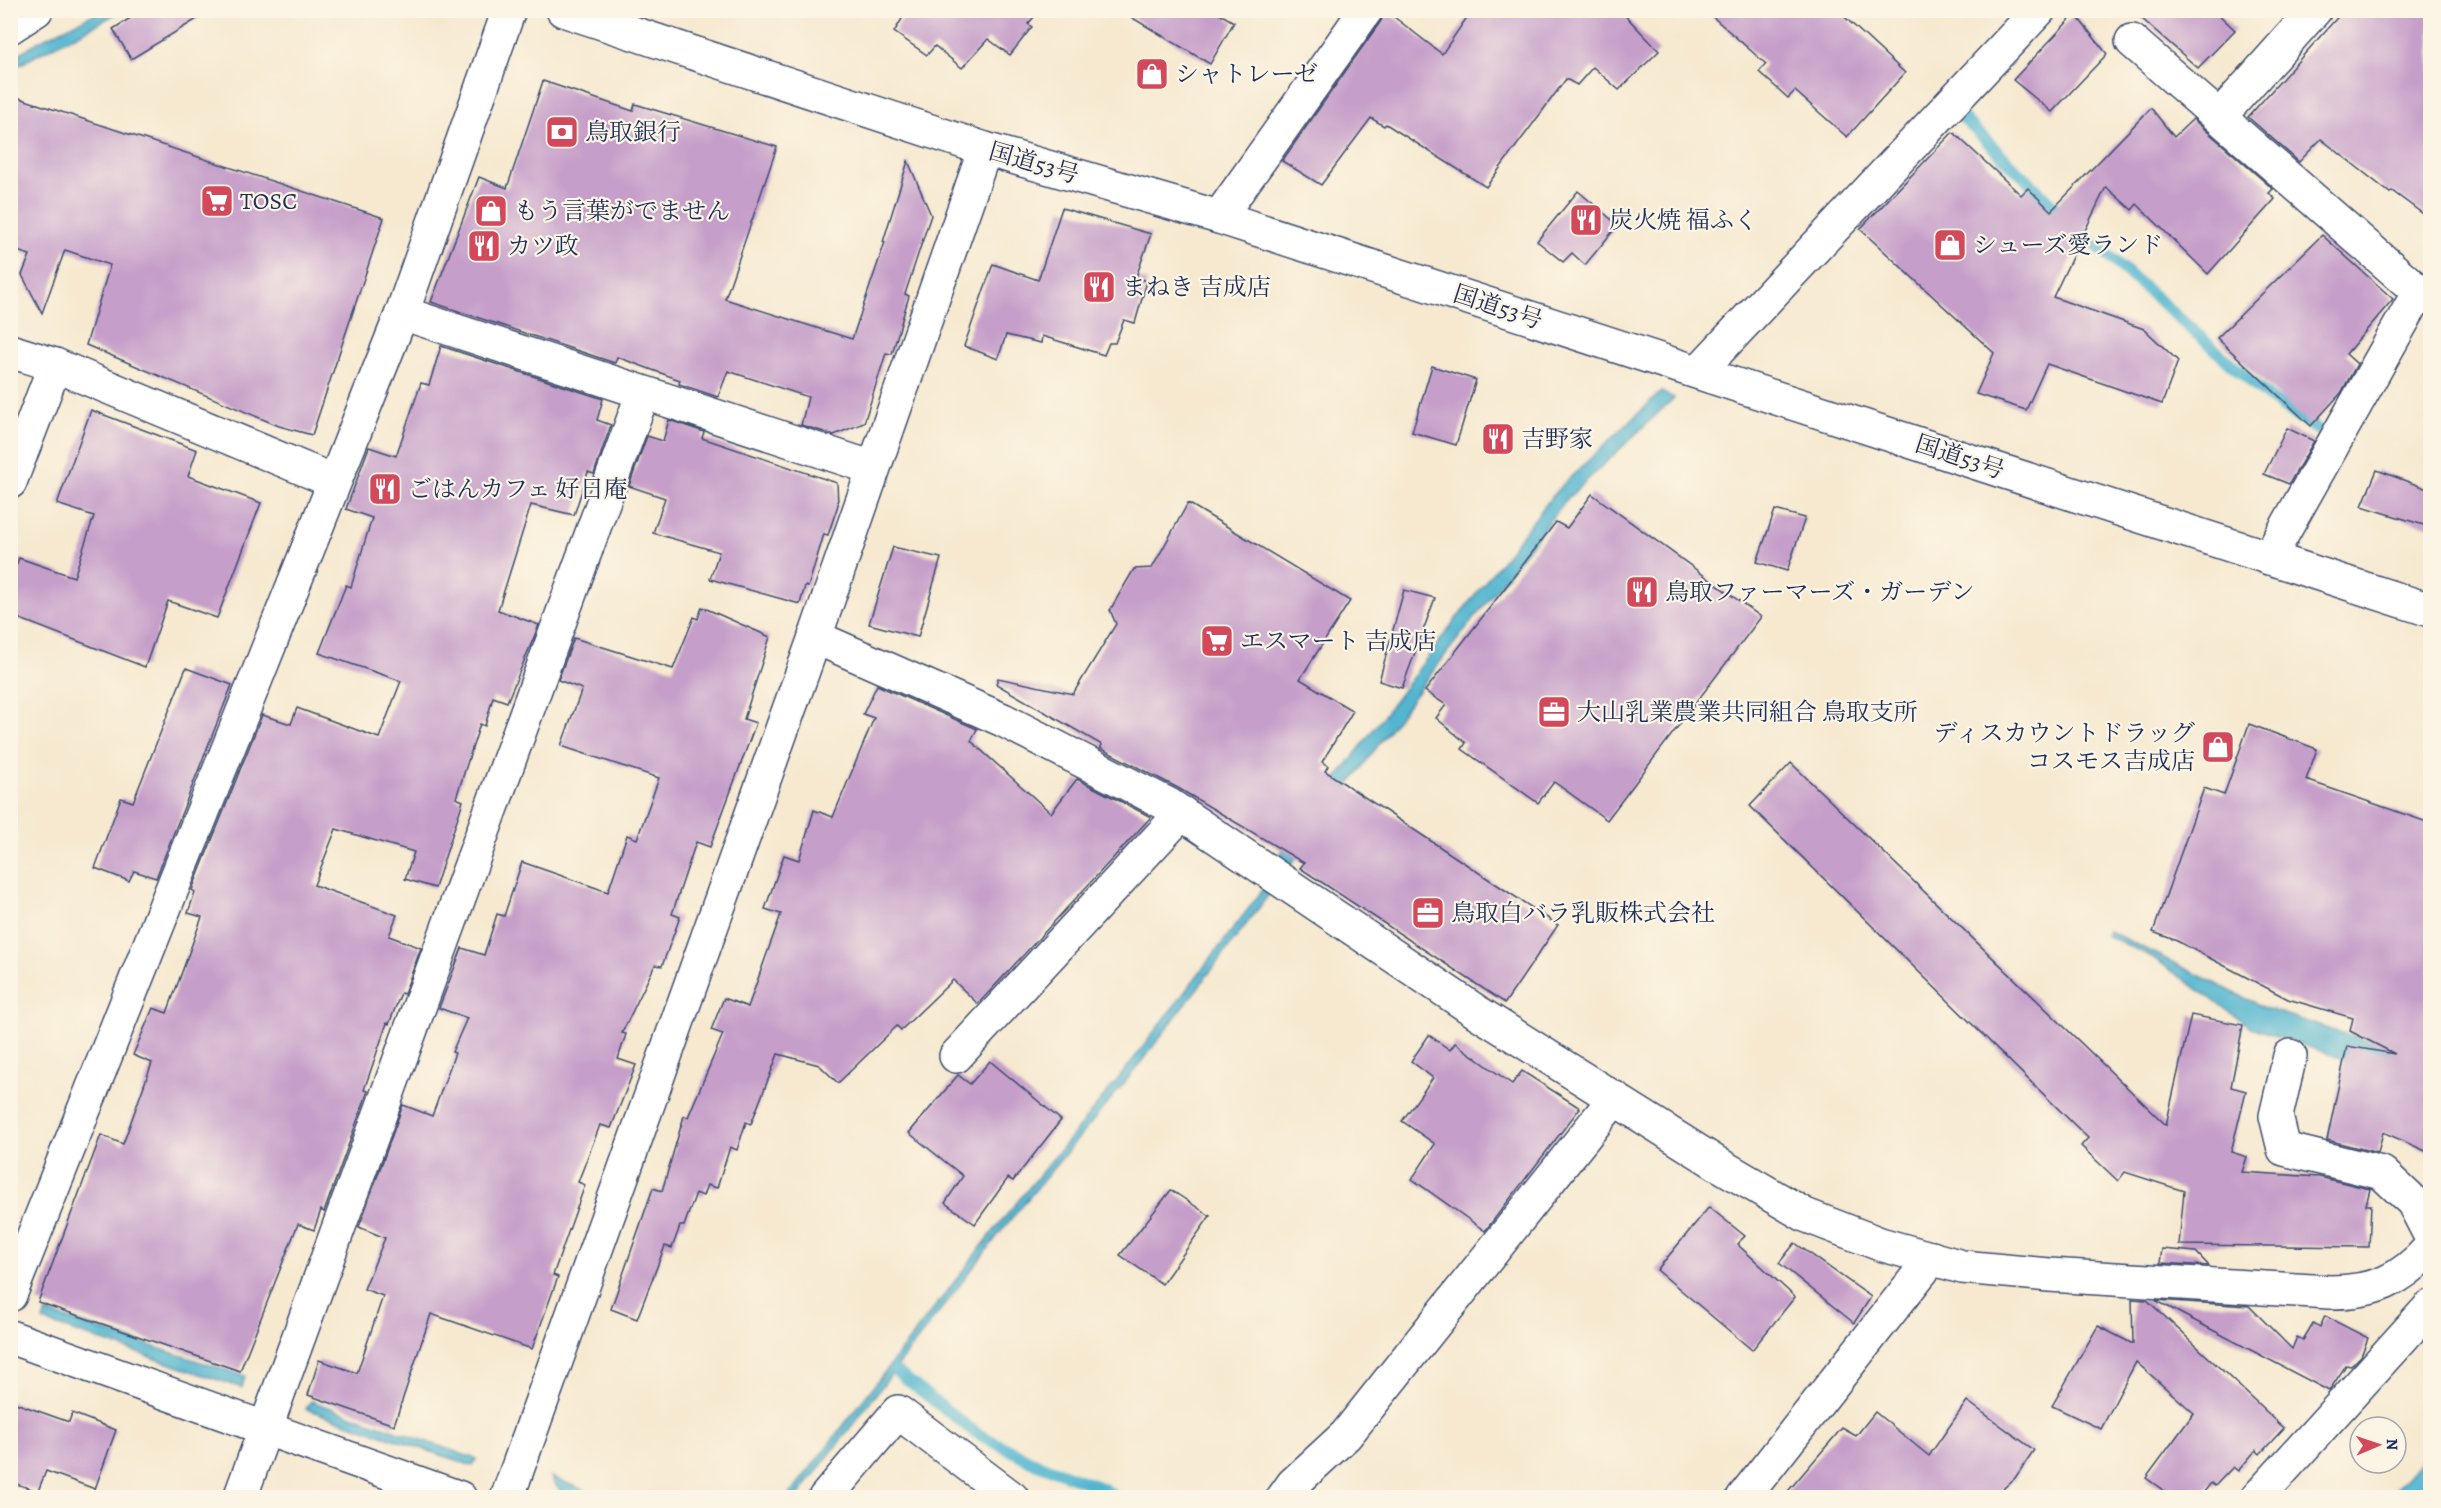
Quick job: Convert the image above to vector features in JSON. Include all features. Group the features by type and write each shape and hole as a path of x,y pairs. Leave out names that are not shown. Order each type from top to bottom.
{"main road":[{"path":"10,27 36,10"},
{"path":"10,1294 402,313 509,10"},
{"name":"国道53号","path":"563,10 985,149 1219,217 2430,610"},
{"path":"1219,217 1366,10"},
{"path":"1698,372 2039,10"},
{"path":"2220,116 2315,10"},
{"path":"2132,41 2425,295 2269,558"},
{"path":"507,1497 815,637 985,149"},
{"path":"402,313 873,468"},
{"path":"10,351 56,365 333,481"},
{"path":"10,482 56,365"},
{"path":"240,1497 643,393"},
{"path":"815,637 1003,720 1182,813 1477,1012 1614,1098 1805,1215 1880,1244 1962,1266 2049,1275 2330,1293 2361,1292 2386,1283 2416,1264 2430,1248"},
{"path":"956,1056 1182,813"},
{"path":"2290,1056 2276,1116 2284,1149 2382,1173 2413,1202 2430,1235"},
{"path":"1283,1497 1293,1484 1346,1434 1614,1098"},
{"path":"1743,1497 1932,1258"},
{"path":"2257,1497 2430,1307"},
{"path":"10,1337 265,1430 460,1497"},
{"path":"825,1497 898,1412 1012,1497"}],"water":[{"path":"102,10 120,11 11,70 11,59 39,41"},
{"path":"1661,392 1674,398 1565,501 1423,684 1261,905 1135,1070 1002,1230 797,1497 787,1498 1000,1223 1116,1082 1265,887 1281,853 1453,623 1558,489"},
{"path":"2109,931 2265,1008 2430,1062 2430,1083 2352,1062 2251,1027 2152,957 2106,935"},
{"path":"46,1312 245,1376 242,1388 43,1321"},
{"path":"311,1401 476,1459 473,1466 306,1409"},
{"path":"2430,1450 2430,1497 2389,1497"},
{"path":"551,1477 602,1497 571,1498 561,1492"}],"building":[{"path":"143,10 212,10 131,59 113,29"},
{"path":"892,10 1040,10 1028,24 1032,27 1010,55 988,39 962,68 935,46 927,55 894,32 902,19"},
{"path":"1119,10 1213,10 1234,22 1210,64"},
{"path":"1385,10 1442,54 1472,10 1620,10 1659,51 1619,90 1593,67 1577,85 1566,79 1486,187 1386,124 1384,126 1371,118 1321,185 1282,161 1381,21"},
{"path":"1705,10 1837,10 1905,73 1847,137 1795,91 1788,98 1759,72 1766,64"},
{"path":"2132,10 2214,10 2235,30 2198,68"},
{"path":"2344,10 2430,10 2430,219 2392,191 2390,193 2321,139 2299,162 2248,117"},
{"path":"2075,14 2107,54 2052,112 2013,80"},
{"path":"543,81 633,111 635,104 777,147 725,299 852,339 885,242 883,242 908,161 931,215 905,294 909,296 892,354 886,353 864,423 834,435 801,425 808,397 728,371 718,397 679,384 680,380 617,357 615,363 431,302 479,177 507,188"},
{"path":"10,95 384,218 312,435 279,426 86,345 110,265 65,250 42,313 22,275 30,255 10,249"},
{"path":"2151,108 2174,137 2193,119 2273,189 2269,193 2275,199 2208,274 2137,204 2132,210 2106,187 2053,297 2144,329 2178,361 2162,404 2047,364 2026,410 1976,394 1994,353 1860,229 1953,132 2021,195 2028,188 2051,211"},
{"path":"1578,191 1618,225 1585,265 1572,253 1563,262 1537,241"},
{"path":"1062,208 1151,234 1136,277 1147,281 1135,323 1124,320 1115,343 1109,343 1104,355 1042,336 1041,343 1006,335 998,359 964,346 993,264 1038,280"},
{"path":"2322,235 2393,299 2346,354 2357,364 2341,393 2311,426 2217,338"},
{"path":"441,346 603,399 597,420 611,425 594,474 588,472 574,515 531,505 498,610 539,625 507,702 493,697 485,726 480,724 456,798 463,801 435,888 405,879 414,852 336,829 314,885 397,915 389,936 421,948 404,994 401,993 389,1024 387,1023 364,1090 368,1091 324,1212 321,1210 314,1230 298,1224 240,1371 38,1302 101,1135 123,1144 152,1063 133,1055 153,1008 167,1013 202,917 188,913 195,892 192,890 262,715 291,724 297,708 379,738 401,681 319,653 346,585 351,587 372,518 346,509 369,447 396,456 421,383 429,385"},
{"path":"1432,366 1476,380 1456,445 1412,432"},
{"path":"91,410 197,450 188,476 261,503 217,618 168,601 145,667 10,615 10,581 19,558 74,577 94,516 57,504"},
{"path":"669,420 704,432 702,438 837,483 838,505 828,535 824,534 808,587 805,586 800,604 710,579 719,552 653,533 665,498 629,486 647,436 663,441"},
{"path":"2287,428 2314,441 2289,484 2264,474"},
{"path":"2377,470 2430,490 2430,527 2362,506"},
{"path":"1592,494 1761,617 1607,820 1554,782 1538,803 1462,749 1466,743 1436,718 1446,705 1425,691 1556,522 1567,528"},
{"path":"1188,503 1350,601 1300,679 1353,711 1322,762 1328,766 1325,771 1558,925 1505,1003 1300,868 1304,863 1178,788 1100,748 1102,745 996,684 998,678 1073,694 1116,624 1110,610 1134,569 1152,568"},
{"path":"1775,510 1805,518 1787,571 1757,562"},
{"path":"893,547 941,558 918,637 869,624"},
{"path":"1404,590 1435,598 1402,688 1379,681"},
{"path":"702,607 770,637 744,719 756,723 710,847 696,842 672,914 680,917 662,966 655,965 622,1033 626,1034 618,1059 636,1065 611,1128 600,1125 578,1182 585,1185 553,1275 558,1277 532,1349 431,1314 394,1425 308,1395 319,1360 357,1373 383,1296 364,1289 385,1238 359,1227 403,1105 432,1116 455,1053 452,1052 467,1018 439,1008 462,948 484,955 497,914 504,916 522,862 608,892 627,835 637,839 659,778 561,746 582,689 558,680 574,638 673,669 694,617 698,619"},
{"path":"186,668 232,685 156,878 134,871 129,881 95,868 121,798 133,802"},
{"path":"877,685 977,729 971,741 1051,813 1077,779 1151,817 978,1004 953,980 901,1030 897,1026 838,1083 819,1065 778,1054 751,1124 746,1122 737,1150 730,1147 717,1188 707,1185 703,1196 696,1193 684,1226 680,1226 672,1248 665,1246 637,1319 611,1309 653,1188 662,1191 684,1116 688,1117 723,1034 711,1030 724,998 748,1007 781,914 765,909 784,855 799,860 814,810 833,817 874,718 863,714"},
{"path":"2249,724 2317,749 2306,780 2430,823 2430,1153 2383,1132 2378,1153 2327,1140 2347,1046 2395,1054 2350,1031 2353,1018 2288,999 2177,941 2153,932 2204,788 2224,795"},
{"path":"1791,763 2166,1125 2191,1015 2243,1025 2231,1087 2246,1091 2231,1152 2247,1157 2242,1172 2319,1177 2370,1189 2366,1205 2371,1205 2369,1247 2179,1245 2184,1191 2125,1172 2118,1181 2081,1146 2088,1138 1750,806"},
{"path":"1429,1035 1450,1050 1455,1043 1512,1084 1522,1071 1580,1108 1485,1231 1412,1179 1435,1144 1402,1121 1433,1078 1411,1061"},
{"path":"990,1061 1061,1120 1013,1181 1008,1178 975,1224 945,1203 963,1176 909,1133 958,1075 970,1084"},
{"path":"1171,1190 1210,1216 1162,1284 1120,1255"},
{"path":"1709,1207 1745,1236 1737,1244 1795,1297 1752,1350 1657,1270"},
{"path":"1795,1243 1871,1297 1854,1323 1779,1263"},
{"path":"2162,1249 2196,1252 2209,1266 2160,1263"},
{"path":"2132,1299 2147,1300 2284,1428 2260,1454 2256,1450 2238,1471 2233,1467 2215,1486 2211,1483 2200,1497 2173,1497 2146,1478 2194,1413 2136,1362 2101,1429 2052,1406 2098,1326 2133,1344"},
{"path":"2155,1300 2249,1306 2292,1349 2297,1337 2303,1340 2313,1323 2320,1327 2325,1316 2368,1338 2361,1356 2351,1366 2346,1365 2329,1391"},
{"path":"10,1401 69,1422 72,1413 116,1430 95,1489 46,1471 38,1491 10,1482"},
{"path":"1967,1401 2034,1450 2015,1478 1994,1497 1783,1497 1842,1428 1856,1436 1875,1412 1929,1456"}],"waterway":[{"path":"1959,114 2072,224 2271,399 2326,435"},
{"path":"897,1372 976,1433 1037,1464 1104,1489 1116,1498"}],"place":[{"name":"シャトレーゼ","path":"1152,74"},
{"name":"鳥取銀行","path":"562,132"},
{"name":"TOSC","path":"217,201"},
{"name":"もう言葉がでません","path":"491,211"},
{"name":"炭火焼 福ふく","path":"1586,220"},
{"name":"シューズ愛ランド","path":"1950,245"},
{"name":"カツ政","path":"484,246"},
{"name":"まねき 吉成店","path":"1099,287"},
{"name":"吉野家","path":"1498,439"},
{"name":"ごはんカフェ 好日庵","path":"385,489"},
{"name":"鳥取ファーマーズ・ガーデン","path":"1642,592"},
{"name":"エスマート 吉成店","path":"1217,641"},
{"name":"大山乳業農業共同組合 鳥取支所","path":"1554,712"},
{"name":"ディスカウントドラッグ コスモス吉成店","path":"2218,747"},
{"name":"鳥取白バラ乳販株式会社","path":"1428,913"}]}
